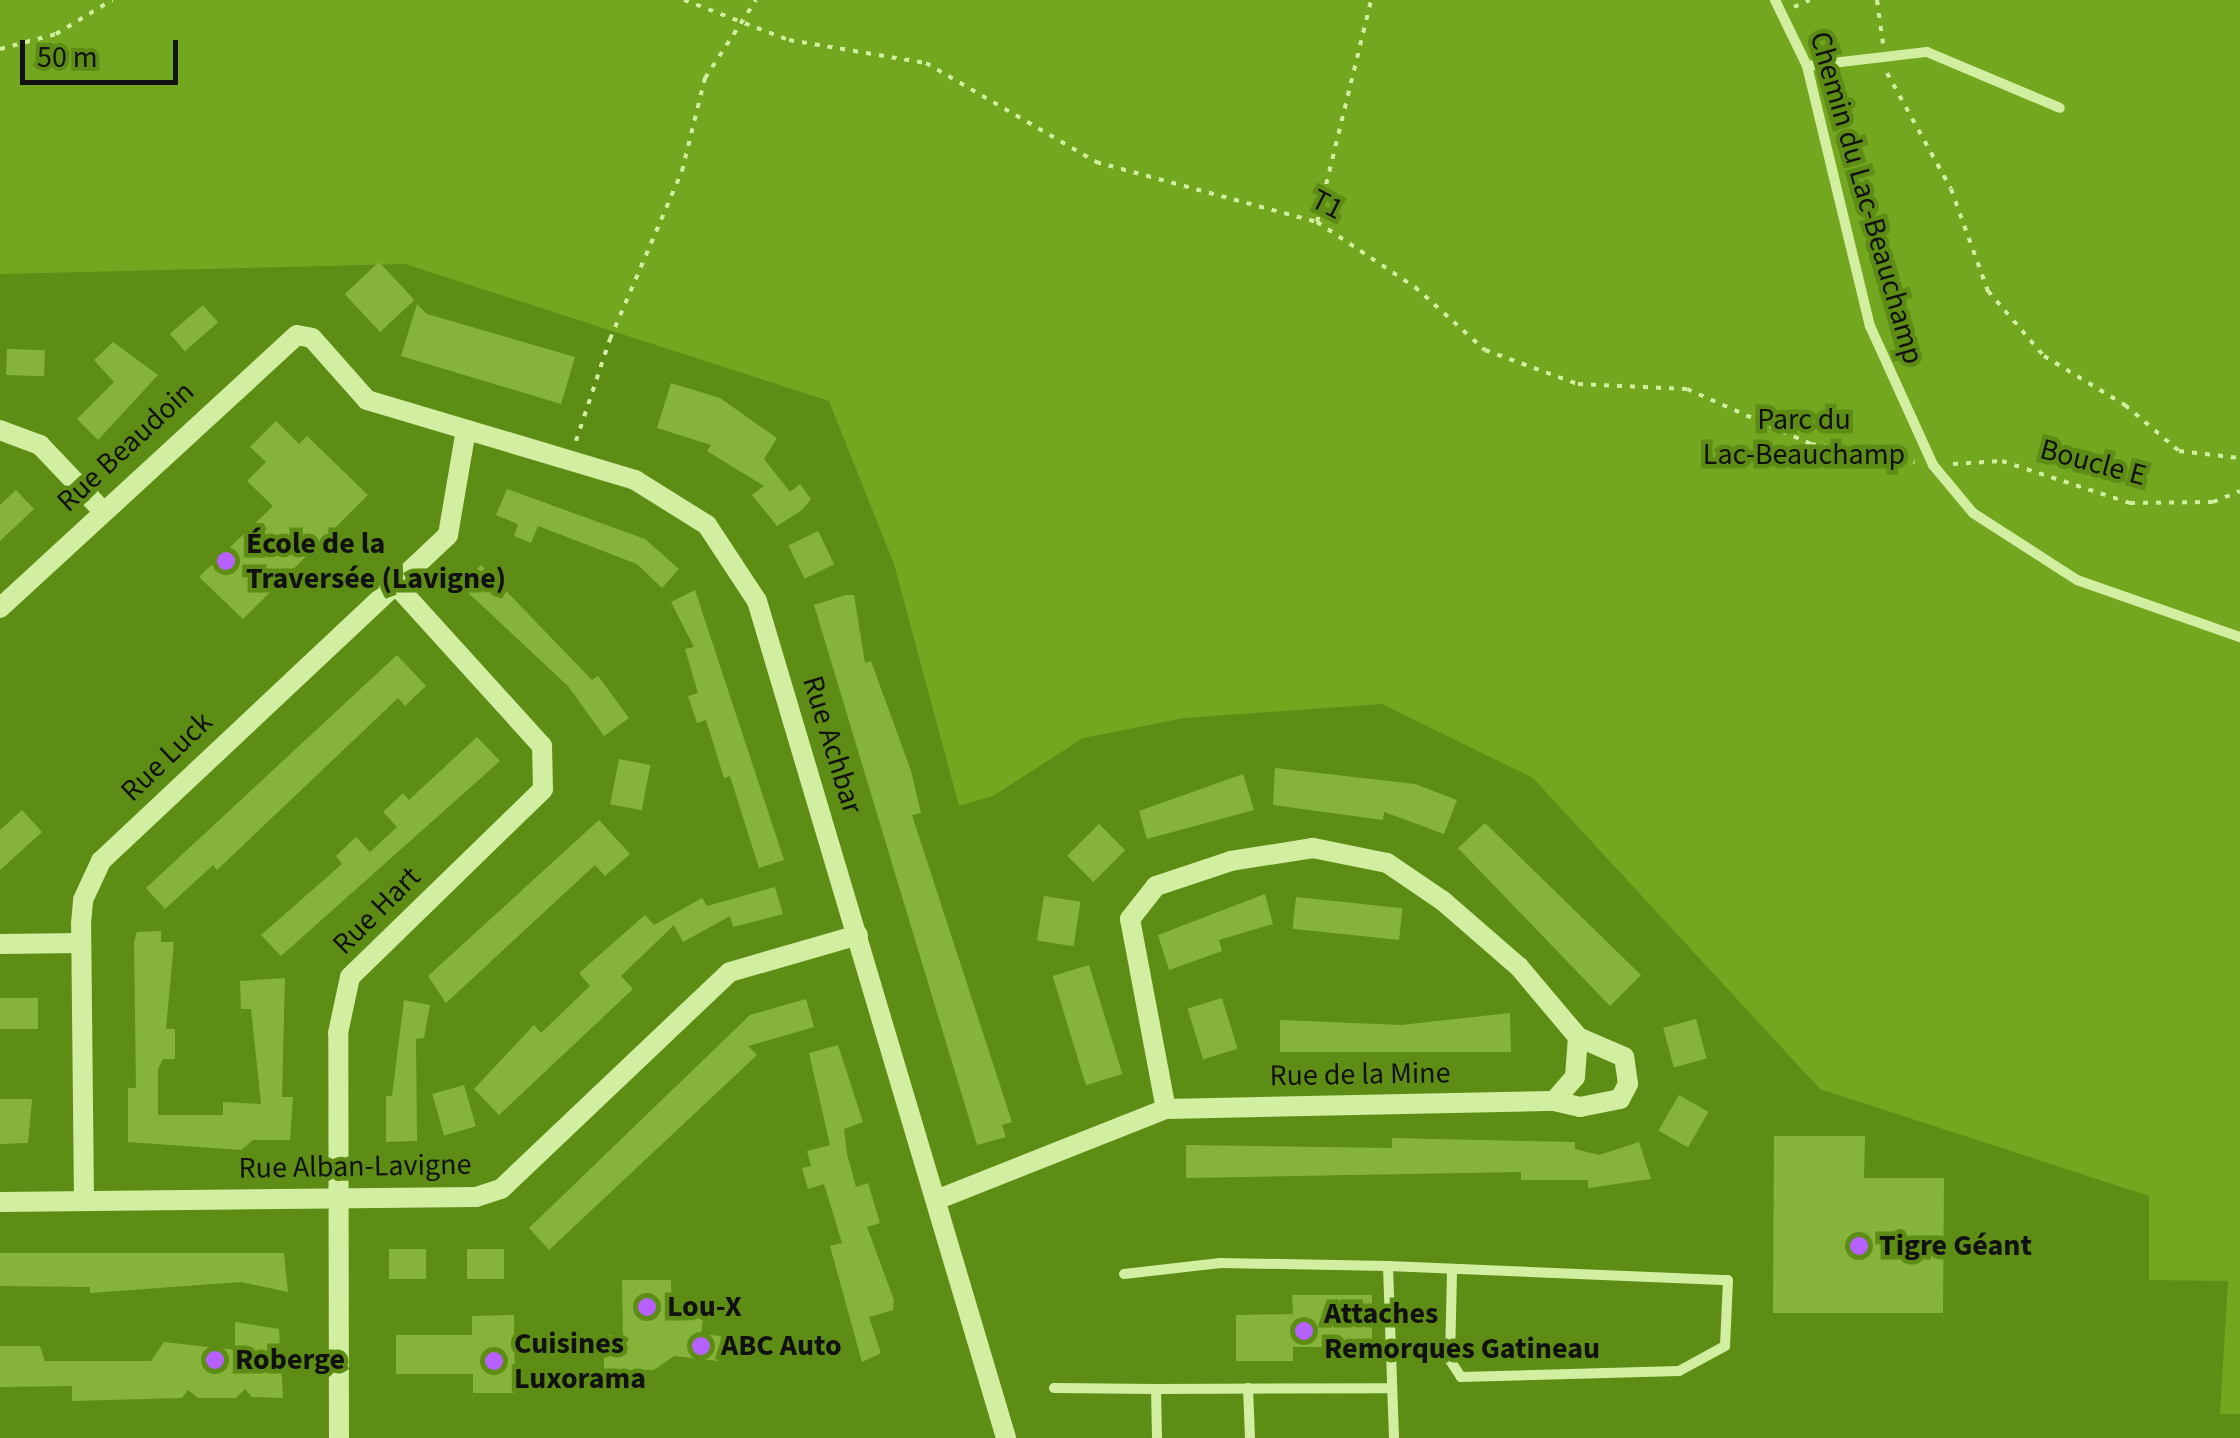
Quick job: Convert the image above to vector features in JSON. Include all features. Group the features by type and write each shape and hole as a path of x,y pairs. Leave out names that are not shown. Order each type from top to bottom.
{"street":[{"name":"Rue Achbar","path":"298,334 312,338 368,400 570,461 678,501 733,555 758,600 1006,1438"},
{"name":"Rue Beaudoin","path":"0,608 102,510 298,334"},
{"path":"0,430 40,445 102,510"},
{"name":"Rue Luck","path":"84,1200 82,900 101,861 448,534 466,430"},
{"name":"Rue Hart","path":"339,1438 338,1033 350,977 543,789 542,746 394,583"},
{"name":"Rue de la Mine","path":"936,1200 1166,1108 1554,1101 1600,1105 1620,1099 1628,1084 1624,1057 1578,1037 1519,967 1387,863 1314,848 1230,861 1156,886 1130,919 1166,1108"},
{"name":"Rue Alban-Lavigne","path":"0,1202 476,1197 501,1189 730,972 858,934"},
{"path":"0,944 80,943"},
{"path":"1554,1101 1575,1077 1578,1037"}],"lane":[{"name":"Chemin du Lac-Beauchamp","path":"1775,0 1785,11 1807,66 1870,326 1932,465 1973,513 2077,580 2240,637"},
{"path":"1807,66 1927,52 2060,108"},
{"path":"1124,1274 1220,1263 1388,1266 1728,1280 1725,1346 1679,1371 1462,1377 1450,1360 1452,1269"},
{"path":"1388,1266 1394,1438"},
{"path":"1054,1388 1392,1388"},
{"path":"1248,1388 1250,1438"},
{"path":"1156,1389 1157,1438"}],"path":[{"path":"0,49 56,34 112,0"},
{"name":"T1","path":"684,0 740,16 789,40 926,63 1096,162 1317,222 1414,287 1485,350 1578,384 1687,388 1811,444 1932,465"},
{"path":"570,461 610,339 682,171 705,78 740,16 756,0"},
{"path":"1317,222 1371,0"},
{"path":"1785,11 1810,0"},
{"path":"1877,0 1889,84 1951,189 1988,291 2044,356 2124,405 2179,451 2240,458"},
{"name":"Boucle E","path":"1932,465 2002,462 2130,502 2213,502 2240,491"}],"green space":[{"name":"Parc du Lac-Beauchamp","path":"0,0 2240,0 2240,1414 2220,1414 2228,1281 2149,1280 2149,1196 1820,1089 1533,778 1382,704 1184,718 1083,738 993,796 959,806 894,564 829,401 405,264 0,274"}],"building":[{"path":"379,262 414,300 380,332 345,294"},
{"path":"417,304 427,314 575,357 561,404 401,356"},
{"path":"203,305 218,322 185,351 170,334"},
{"path":"113,342 158,375 98,440 77,419 114,382 94,360"},
{"path":"7,349 45,350 44,376 6,375"},
{"path":"671,383 720,398 777,438 764,459 790,492 800,484 811,499 802,510 777,526 752,495 764,486 707,451 711,445 657,428"},
{"path":"276,421 299,444 307,436 368,495 243,619 199,577 273,506 247,481 266,462 250,447"},
{"path":"507,489 645,539 679,569 662,588 637,564 538,526 531,543 514,536 518,524 496,515"},
{"path":"16,490 34,509 0,541 0,505"},
{"path":"818,531 834,564 805,579 788,545"},
{"path":"481,565 592,680 598,676 629,718 604,736 568,686 460,585"},
{"path":"695,590 784,860 759,868 730,776 724,778 706,720 697,723 688,696 698,693 685,649 694,647 671,602"},
{"path":"854,595 865,663 871,661 911,771 921,813 912,815 1012,1122 1002,1125 1006,1137 977,1145 814,605"},
{"path":"397,655 426,686 405,706 398,698 217,870 213,865 165,909 146,888"},
{"path":"477,737 500,761 281,956 261,935 342,864 336,856 356,837 370,852 397,827 383,812 403,793 409,800"},
{"path":"619,759 650,765 642,810 610,804"},
{"path":"1275,768 1415,784 1457,800 1444,834 1384,812 1383,820 1273,805"},
{"path":"1243,774 1254,810 1147,839 1139,811"},
{"path":"22,810 42,832 0,870 0,830"},
{"path":"599,820 630,854 605,876 595,865 446,1003 428,976"},
{"path":"1485,823 1641,975 1610,1006 1458,848"},
{"path":"1099,824 1125,850 1093,882 1067,856"},
{"path":"775,887 783,914 733,927 730,916 683,942 674,925 621,976 633,989 499,1115 474,1089 534,1025 541,1033 590,986 579,973 645,915 654,925 702,898 707,906"},
{"path":"1265,894 1273,924 1219,940 1222,951 1169,970 1158,935"},
{"path":"1044,896 1081,902 1074,946 1037,940"},
{"path":"1296,897 1402,908 1399,940 1293,929"},
{"path":"161,931 161,942 174,942 166,1029 175,1029 175,1059 163,1059 158,1069 158,1115 223,1115 223,1102 261,1104 251,1009 241,1009 240,981 285,978 282,1097 293,1097 290,1140 253,1140 241,1150 128,1142 128,1088 136,1088 134,942 137,932"},
{"path":"1089,965 1122,1074 1086,1085 1053,976"},
{"path":"0,998 38,998 38,1029 0,1029"},
{"path":"1222,998 1237,1049 1203,1059 1188,1009"},
{"path":"806,999 814,1027 748,1046 757,1055 549,1250 529,1228 750,1015"},
{"path":"404,1000 430,1005 424,1038 416,1039 417,1141 386,1142 386,1096 392,1096"},
{"path":"1510,1013 1511,1052 1280,1052 1280,1020 1401,1025"},
{"path":"1696,1019 1707,1059 1674,1067 1663,1028"},
{"path":"838,1045 863,1122 844,1129 847,1154 856,1187 868,1183 880,1223 867,1227 894,1300 893,1310 869,1317 881,1353 862,1362 830,1246 842,1243 824,1184 808,1189 802,1168 811,1166 807,1151 830,1145 809,1053"},
{"path":"464,1085 476,1126 444,1135 432,1094"},
{"path":"1679,1095 1708,1112 1688,1148 1658,1131"},
{"path":"0,1099 32,1099 28,1143 0,1144"},
{"name":"Tigre Géant","path":"1774,1136 1865,1136 1864,1178 1944,1178 1943,1313 1773,1313"},
{"path":"1392,1138 1575,1142 1575,1149 1599,1155 1639,1142 1651,1179 1588,1188 1588,1180 1521,1180 1521,1172 1186,1178 1186,1145 1392,1148"},
{"path":"389,1249 426,1249 426,1279 389,1279"},
{"path":"467,1249 504,1249 504,1279 467,1279"},
{"path":"0,1253 284,1253 288,1292 241,1282 90,1293 90,1287 0,1286"},
{"name":"Lou-X","path":"622,1280 671,1280 672,1316 703,1319 701,1334 721,1336 718,1361 674,1356 654,1370 604,1370 604,1335 623,1335"},
{"name":"Attaches Remorques Gatineau","path":"1292,1295 1372,1295 1372,1347 1293,1347 1293,1361 1236,1361 1236,1315 1293,1314"},
{"path":"514,1315 515,1393 473,1393 473,1374 396,1374 396,1335 472,1335 472,1316"},
{"path":"235,1322 279,1329 283,1398 252,1397 245,1389 236,1398 198,1398 188,1390 182,1398 72,1401 72,1386 0,1387 0,1346 40,1346 45,1361 151,1361 164,1342 235,1350"}],"place":[{"name":"École de la Traversée (Lavigne)","path":"226,561"},
{"name":"Tigre Géant","path":"1859,1246"},
{"name":"Lou-X","path":"647,1307"},
{"name":"Attaches Remorques Gatineau","path":"1304,1331"},
{"name":"ABC Auto","path":"701,1346"},
{"name":"Roberge","path":"215,1360"},
{"name":"Cuisines Luxorama","path":"494,1361"}]}
